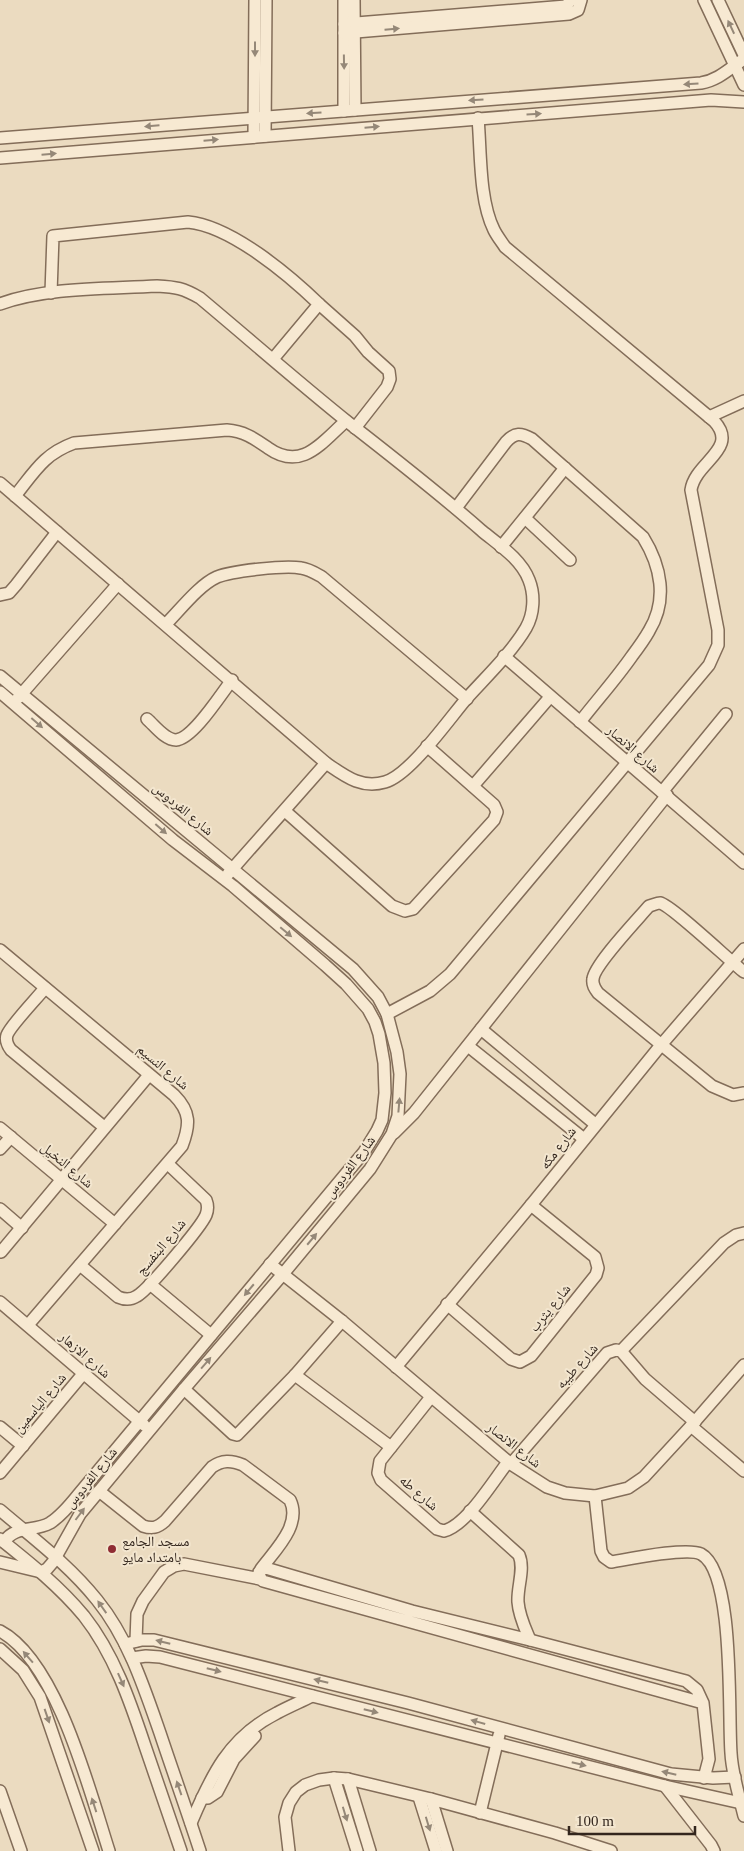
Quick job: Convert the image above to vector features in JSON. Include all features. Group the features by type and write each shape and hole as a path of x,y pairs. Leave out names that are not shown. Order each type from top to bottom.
{"street":[{"path":"255,0 260,136"},
{"path":"260,117 266,0"},
{"path":"344,0 349,28 350,110"},
{"path":"349,28 354,0"},
{"path":"704,0 739,62 744,85"},
{"path":"718,0 744,55"},
{"path":"349,28 566,6 577,1"},
{"path":"0,138 701,83 719,78 739,62"},
{"path":"0,158 722,99 744,102"},
{"path":"387,1014 430,991 450,974 709,666 718,645 718,630 691,490 696,474 714,456 720,446 722,441 720,430 709,417 505,247 495,232 484,197 478,118"},
{"path":"15,496 47,457 58,449 74,443 204,431 236,430 247,434 286,458 297,458 306,455 351,424 387,387 390,379 389,371 368,352 355,336 290,278 240,242 202,223 188,222 53,236 51,293"},
{"path":"0,304 18,298 51,293 157,286 185,289 200,298 501,547 518,563 529,579 533,595 532,612 526,628 504,656 427,746 400,774 387,782 373,785 358,783 326,763 232,680 0,483"},
{"path":"273,359 319,304"},
{"path":"709,417 744,401"},
{"path":"456,508 511,436 523,434 532,439 643,537 654,559 660,583 660,599 656,615 650,630 623,668 580,722"},
{"path":"501,547 565,468"},
{"path":"525,518 570,560"},
{"path":"0,596 9,593 57,532"},
{"path":"166,624 206,584 217,577 285,568 311,570 322,577 467,699"},
{"path":"14,704 118,584"},
{"name":"شارع الانصار","path":"504,656 627,763 741,855"},
{"name":"شارع الفردوس","path":"0,676 353,968 378,997 387,1014 397,1052 400,1074 398,1116 392,1134 370,1169 99,1490 73,1524 50,1566 41,1572"},
{"path":"147,719 167,737 175,740 182,738 192,732 232,680"},
{"name":"شارع الفردوس","path":"0,692 173,840 224,879 325,965 359,998 375,1022 384,1063 382,1120 371,1141 337,1185 140,1422 56,1519 40,1527 22,1529 2,1540"},
{"path":"473,786 550,697"},
{"path":"392,1134 414,1112 468,1046 726,714"},
{"path":"285,811 392,906 405,910 413,909 494,820 496,812 494,805 427,746"},
{"path":"224,879 326,763"},
{"path":"744,972 660,903 649,906 600,965 593,979 594,987 598,994 712,1086 733,1095 744,1093"},
{"name":"شارع مكه","path":"396,1367 531,1205 595,1124 744,949"},
{"name":"شارع النسيم","path":"0,950 174,1095 182,1103 186,1113 187,1134 182,1146 28,1325"},
{"path":"45,988 9,1031 7,1035 8,1046 104,1127"},
{"path":"481,1029 595,1124"},
{"path":"468,1046 584,1139"},
{"path":"1,1252 149,1075"},
{"name":"شارع النخيل","path":"0,1128 114,1224"},
{"path":"0,1149 11,1137"},
{"name":"شارع البنفسج","path":"80,1265 118,1297 123,1299 137,1296 150,1284 194,1231 205,1216 208,1205 206,1200 168,1164"},
{"name":"شارع يثرب","path":"448,1304 511,1359 520,1362 531,1356 596,1275 598,1268 595,1257 531,1205"},
{"path":"0,1209 22,1228"},
{"path":"621,1351 724,1243 744,1232"},
{"name":"شارع الانصار","path":"270,1264 342,1321 510,1463 547,1488 565,1493 595,1496 628,1488 644,1477 744,1365"},
{"path":"150,1284 211,1336"},
{"name":"شارع الازهار","path":"0,1302 150,1430"},
{"path":"184,1389 233,1434 237,1435 295,1375 342,1321"},
{"name":"شارع طيبه","path":"510,1463 607,1353 616,1350 621,1351 645,1379 744,1471"},
{"name":"شارع الياسمين","path":"0,1473 83,1374"},
{"path":"295,1375 390,1447"},
{"name":"شارع طه","path":"431,1397 380,1461 378,1473 381,1480 437,1529 444,1531 456,1525 510,1463"},
{"path":"0,1427 23,1446"},
{"path":"99,1490 143,1526 150,1528 159,1526 165,1521 218,1462 235,1462 242,1465 290,1500 294,1509 291,1527 261,1574 263,1581 703,1702"},
{"path":"595,1496 601,1551 607,1560 611,1562 694,1552 707,1559 713,1566 718,1579 726,1622 731,1755 744,1816"},
{"path":"0,1510 56,1556 98,1601 131,1643"},
{"path":"470,1511 519,1555 521,1562 518,1604 530,1640"},
{"path":"2,1540 41,1572 85,1618 104,1647 130,1701 181,1851"},
{"path":"0,1562 41,1572"},
{"path":"200,1851 132,1658 131,1643 139,1607 164,1572 174,1566 184,1564 261,1574 269,1569 412,1611 530,1640 686,1682 697,1690 703,1702 709,1759 704,1778"},
{"path":"0,1631 19,1646 32,1661 42,1674 56,1701 85,1777 109,1851"},
{"path":"131,1643 154,1640 164,1642 408,1703 671,1774 704,1778 735,1777"},
{"path":"0,1649 22,1670 40,1697 93,1851"},
{"path":"132,1658 160,1657 498,1742 545,1756 741,1803"},
{"path":"191,1823 202,1798 208,1798 217,1792 240,1751 262,1730 286,1714 291,1706 312,1696"},
{"path":"480,1813 501,1728"},
{"path":"545,1756 549,1742"},
{"path":"289,1851 285,1816 289,1803 296,1792 305,1785 319,1780 334,1778 348,1779 425,1798 554,1833 611,1851"},
{"path":"334,1778 357,1851"},
{"path":"348,1779 370,1851"},
{"path":"665,1786 712,1845 714,1851"},
{"path":"0,1791 21,1851"},
{"path":"425,1798 436,1851"},
{"path":"425,1798 447,1851"}],"place":[{"name":"مسجد الجامع بامتداد مايو","path":"112,1549"}]}
